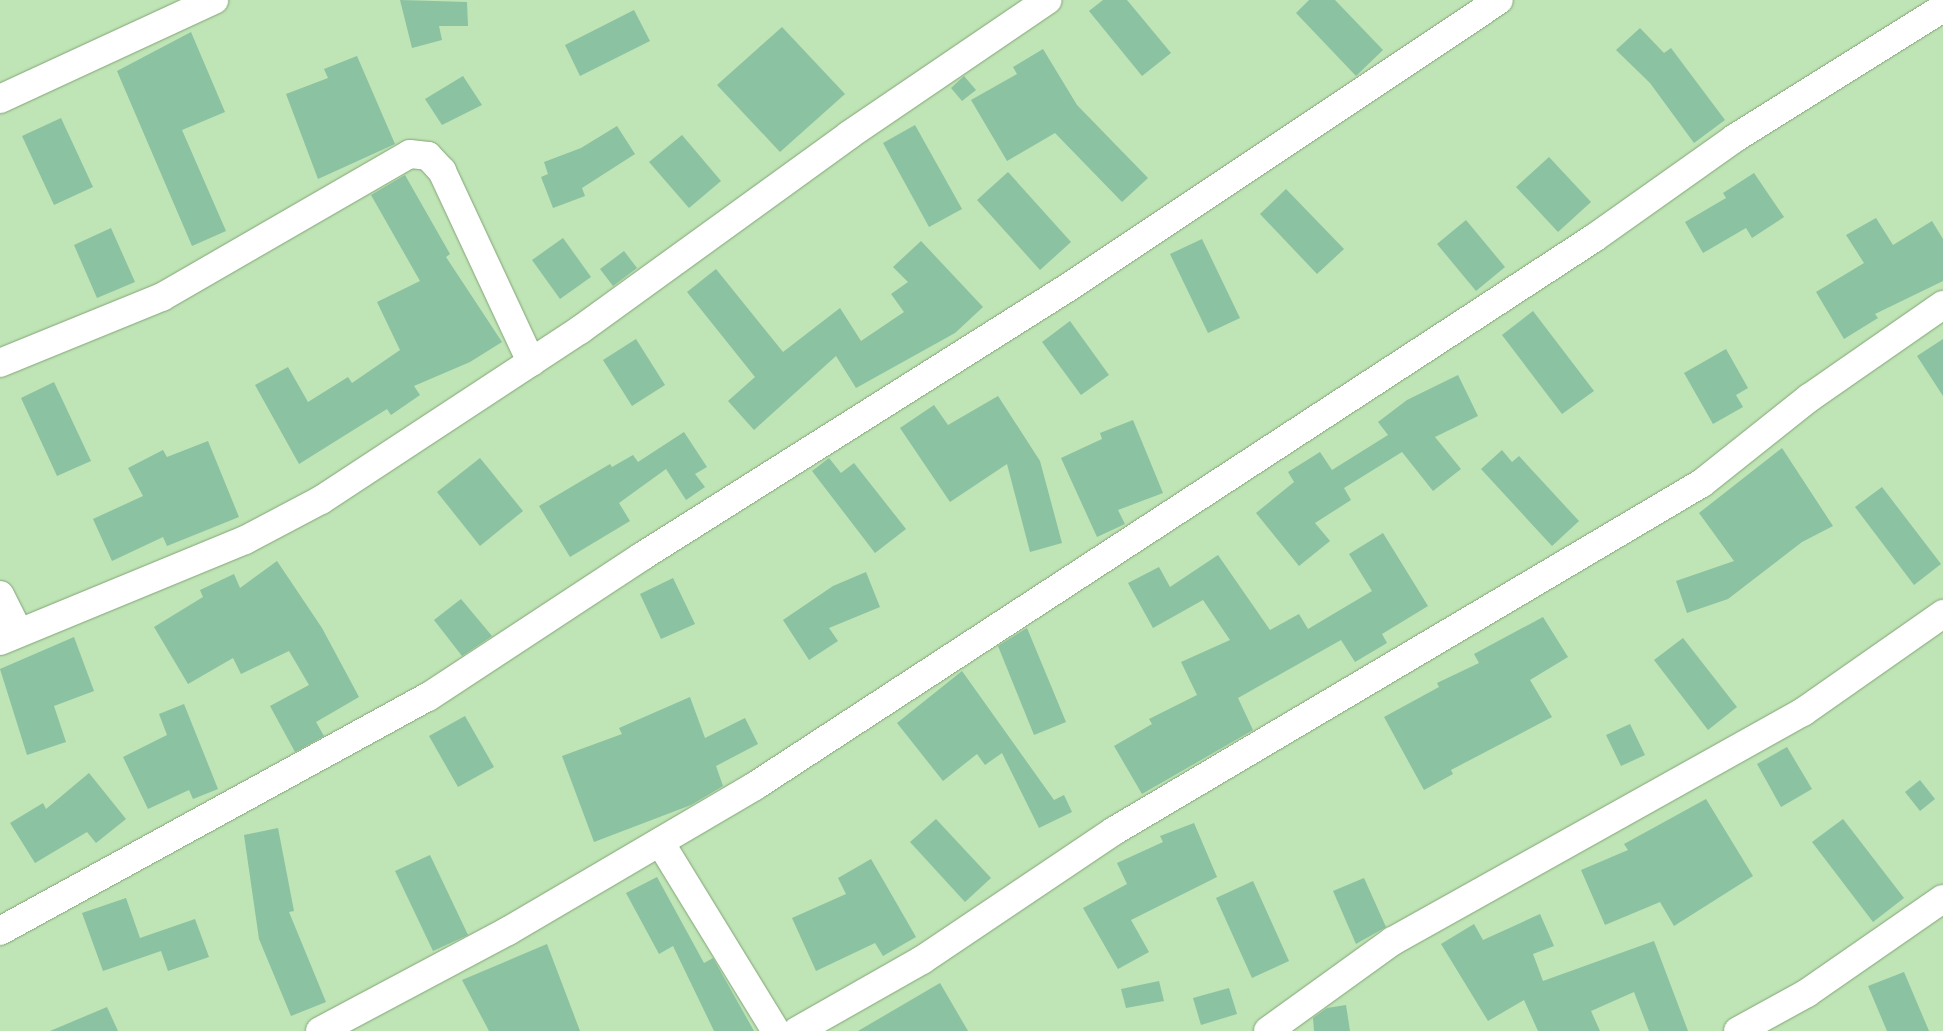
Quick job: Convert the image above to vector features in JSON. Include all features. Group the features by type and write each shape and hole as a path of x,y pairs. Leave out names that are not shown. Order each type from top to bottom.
{"street":[{"path":"0,99 214,0"},
{"path":"0,595 10,637 245,540 321,500 531,362 849,135 1048,0"},
{"path":"0,931 428,697 640,557 1072,285 1499,0"},
{"path":"320,1031 508,931 755,786 1594,238 1735,138 1943,8"},
{"path":"0,363 162,297 410,154 428,156 442,171 531,362"},
{"path":"797,1031 922,960 1114,830 1702,483 1809,398 1943,305"},
{"path":"1268,1031 1393,941 1803,712 1943,614"},
{"path":"660,842 776,1031"},
{"path":"1738,1031 1807,993 1943,899"}],"building":[{"path":"400,0 467,2 468,26 439,26 442,40 412,48"},
{"path":"1103,0 1127,0 1171,53 1142,76 1089,11"},
{"path":"1309,0 1335,0 1383,50 1356,76 1296,13"},
{"path":"634,10 650,41 580,76 565,45"},
{"path":"782,27 845,94 780,152 717,85"},
{"path":"1640,28 1664,53 1671,48 1725,120 1694,143 1650,83 1616,50"},
{"path":"191,32 225,112 182,130 226,231 192,246 117,71"},
{"path":"1043,49 1077,105 1148,178 1122,202 1055,133 1007,161 971,100 1017,74 1013,67"},
{"path":"357,56 395,144 318,179 286,94 328,78 324,69"},
{"path":"463,76 482,105 442,125 425,99"},
{"path":"964,76 976,90 962,101 951,88"},
{"path":"61,118 93,187 54,205 22,136"},
{"path":"915,125 962,209 929,227 883,143"},
{"path":"617,126 635,154 582,188 585,196 553,208 541,177 548,174 544,162 581,148"},
{"path":"682,135 721,181 689,208 649,162"},
{"path":"1549,157 1591,202 1558,232 1516,187"},
{"path":"1008,172 1071,242 1040,270 977,200"},
{"path":"1754,173 1784,217 1752,238 1746,228 1703,253 1685,222 1726,198 1723,193"},
{"path":"405,175 450,254 446,257 502,342 470,362 414,386 420,395 391,415 387,409 299,464 255,385 288,367 308,402 348,377 352,383 400,350 377,302 420,281 371,195"},
{"path":"1286,189 1344,249 1317,274 1260,214"},
{"path":"1876,218 1893,245 1932,221 1943,239 1943,281 1875,314 1878,318 1844,339 1816,292 1864,263 1846,235"},
{"path":"1466,220 1505,267 1476,291 1437,244"},
{"path":"111,228 135,282 97,298 74,245"},
{"path":"563,238 591,277 560,299 532,260"},
{"path":"1202,239 1240,318 1208,333 1170,254"},
{"path":"921,241 983,307 955,333 856,388 836,356 754,430 728,401 755,377 687,292 716,269 783,352 840,308 861,341 904,312 891,294 908,282 893,267"},
{"path":"624,251 637,268 613,286 600,269"},
{"path":"1533,311 1594,391 1562,414 1502,335"},
{"path":"1070,321 1109,375 1081,395 1042,342"},
{"path":"636,339 665,385 632,406 603,360"},
{"path":"1943,339 1943,396 1917,356"},
{"path":"1726,349 1748,388 1736,395 1743,407 1713,424 1684,373"},
{"path":"1458,375 1478,416 1435,437 1461,469 1433,491 1402,452 1344,488 1351,500 1315,523 1330,541 1299,566 1256,513 1294,482 1288,472 1320,452 1332,470 1388,435 1378,422 1407,400"},
{"path":"54,382 91,461 57,476 21,398"},
{"path":"998,396 1040,461 1062,543 1030,552 1007,464 950,502 900,428 934,405 948,425"},
{"path":"1133,420 1163,493 1118,510 1125,524 1097,537 1061,458 1102,439 1100,433"},
{"path":"684,432 707,467 695,474 705,487 686,500 666,469 619,503 630,521 570,557 539,506 610,464 612,467 633,455 638,462"},
{"path":"208,441 239,517 167,546 163,537 112,561 93,519 143,496 128,468 163,450 167,457"},
{"path":"1782,448 1833,526 1802,542 1728,599 1687,613 1676,581 1734,561 1699,513"},
{"path":"1502,450 1512,462 1519,456 1579,521 1552,546 1481,469"},
{"path":"480,458 523,511 480,546 437,492"},
{"path":"829,458 841,473 854,463 906,529 875,553 812,471"},
{"path":"1882,487 1941,564 1914,585 1855,507"},
{"path":"1383,533 1428,606 1382,634 1387,643 1355,662 1341,640 1238,698 1253,730 1142,794 1114,746 1152,724 1149,719 1197,695 1181,662 1230,640 1203,600 1153,628 1128,583 1159,567 1170,587 1218,555 1270,630 1299,614 1308,629 1372,591 1349,554"},
{"path":"277,561 322,628 359,697 316,722 324,736 295,752 270,706 309,685 289,651 241,674 233,658 188,684 154,627 203,597 200,590 234,574 240,588"},
{"path":"866,572 880,607 829,628 838,641 809,660 783,620 833,586"},
{"path":"673,578 695,624 661,639 640,594"},
{"path":"461,599 492,636 462,656 434,620"},
{"path":"1543,617 1568,657 1530,680 1552,717 1451,770 1453,774 1424,790 1384,717 1439,687 1437,683 1479,663 1474,654"},
{"path":"1027,628 1066,722 1034,735 998,646"},
{"path":"74,637 94,691 54,706 66,742 27,755 0,669"},
{"path":"1683,638 1737,707 1708,730 1654,660"},
{"path":"962,671 1054,800 1064,795 1072,812 1039,828 1002,753 985,765 977,754 943,781 897,723"},
{"path":"690,697 705,738 745,718 758,744 716,766 723,786 691,805 594,842 562,756 622,734 619,728"},
{"path":"184,704 218,789 193,799 189,790 148,809 123,757 167,735 159,714"},
{"path":"465,716 494,767 458,787 429,736"},
{"path":"1630,724 1645,755 1621,766 1606,735"},
{"path":"1787,747 1812,789 1781,807 1757,764"},
{"path":"89,773 126,819 96,843 87,832 35,863 10,823 43,803 46,809"},
{"path":"1920,780 1935,799 1920,811 1905,792"},
{"path":"1706,799 1753,876 1674,926 1660,902 1605,925 1581,870 1628,850 1624,844"},
{"path":"936,819 991,878 965,902 910,842"},
{"path":"1843,819 1904,898 1873,922 1812,842"},
{"path":"1194,823 1217,877 1131,920 1149,952 1118,969 1083,908 1127,884 1117,863 1163,842 1160,836"},
{"path":"278,828 294,911 289,912 326,1002 291,1016 259,939 244,835"},
{"path":"430,855 468,935 433,951 395,871"},
{"path":"871,859 916,937 883,956 875,943 816,971 792,918 846,894 838,878"},
{"path":"657,877 704,963 713,958 754,1031 714,1031 673,946 659,954 626,893"},
{"path":"1364,878 1386,927 1356,944 1333,891"},
{"path":"1253,881 1289,961 1252,978 1216,898"},
{"path":"126,898 140,938 195,919 209,957 168,971 161,951 103,971 82,913"},
{"path":"1540,914 1554,946 1533,954 1543,981 1654,941 1688,1031 1649,1031 1634,992 1591,1011 1600,1031 1538,1031 1524,1000 1488,1021 1441,944 1474,924 1483,940"},
{"path":"547,944 580,1031 489,1031 462,980"},
{"path":"1904,972 1929,1031 1887,1031 1868,986"},
{"path":"1159,981 1164,1001 1126,1008 1121,989"},
{"path":"940,983 968,1031 858,1031"},
{"path":"1229,988 1237,1014 1201,1025 1193,998"},
{"path":"1346,1005 1350,1031 1314,1031 1313,1018 1327,1008"},
{"path":"107,1007 118,1031 50,1031"}]}
